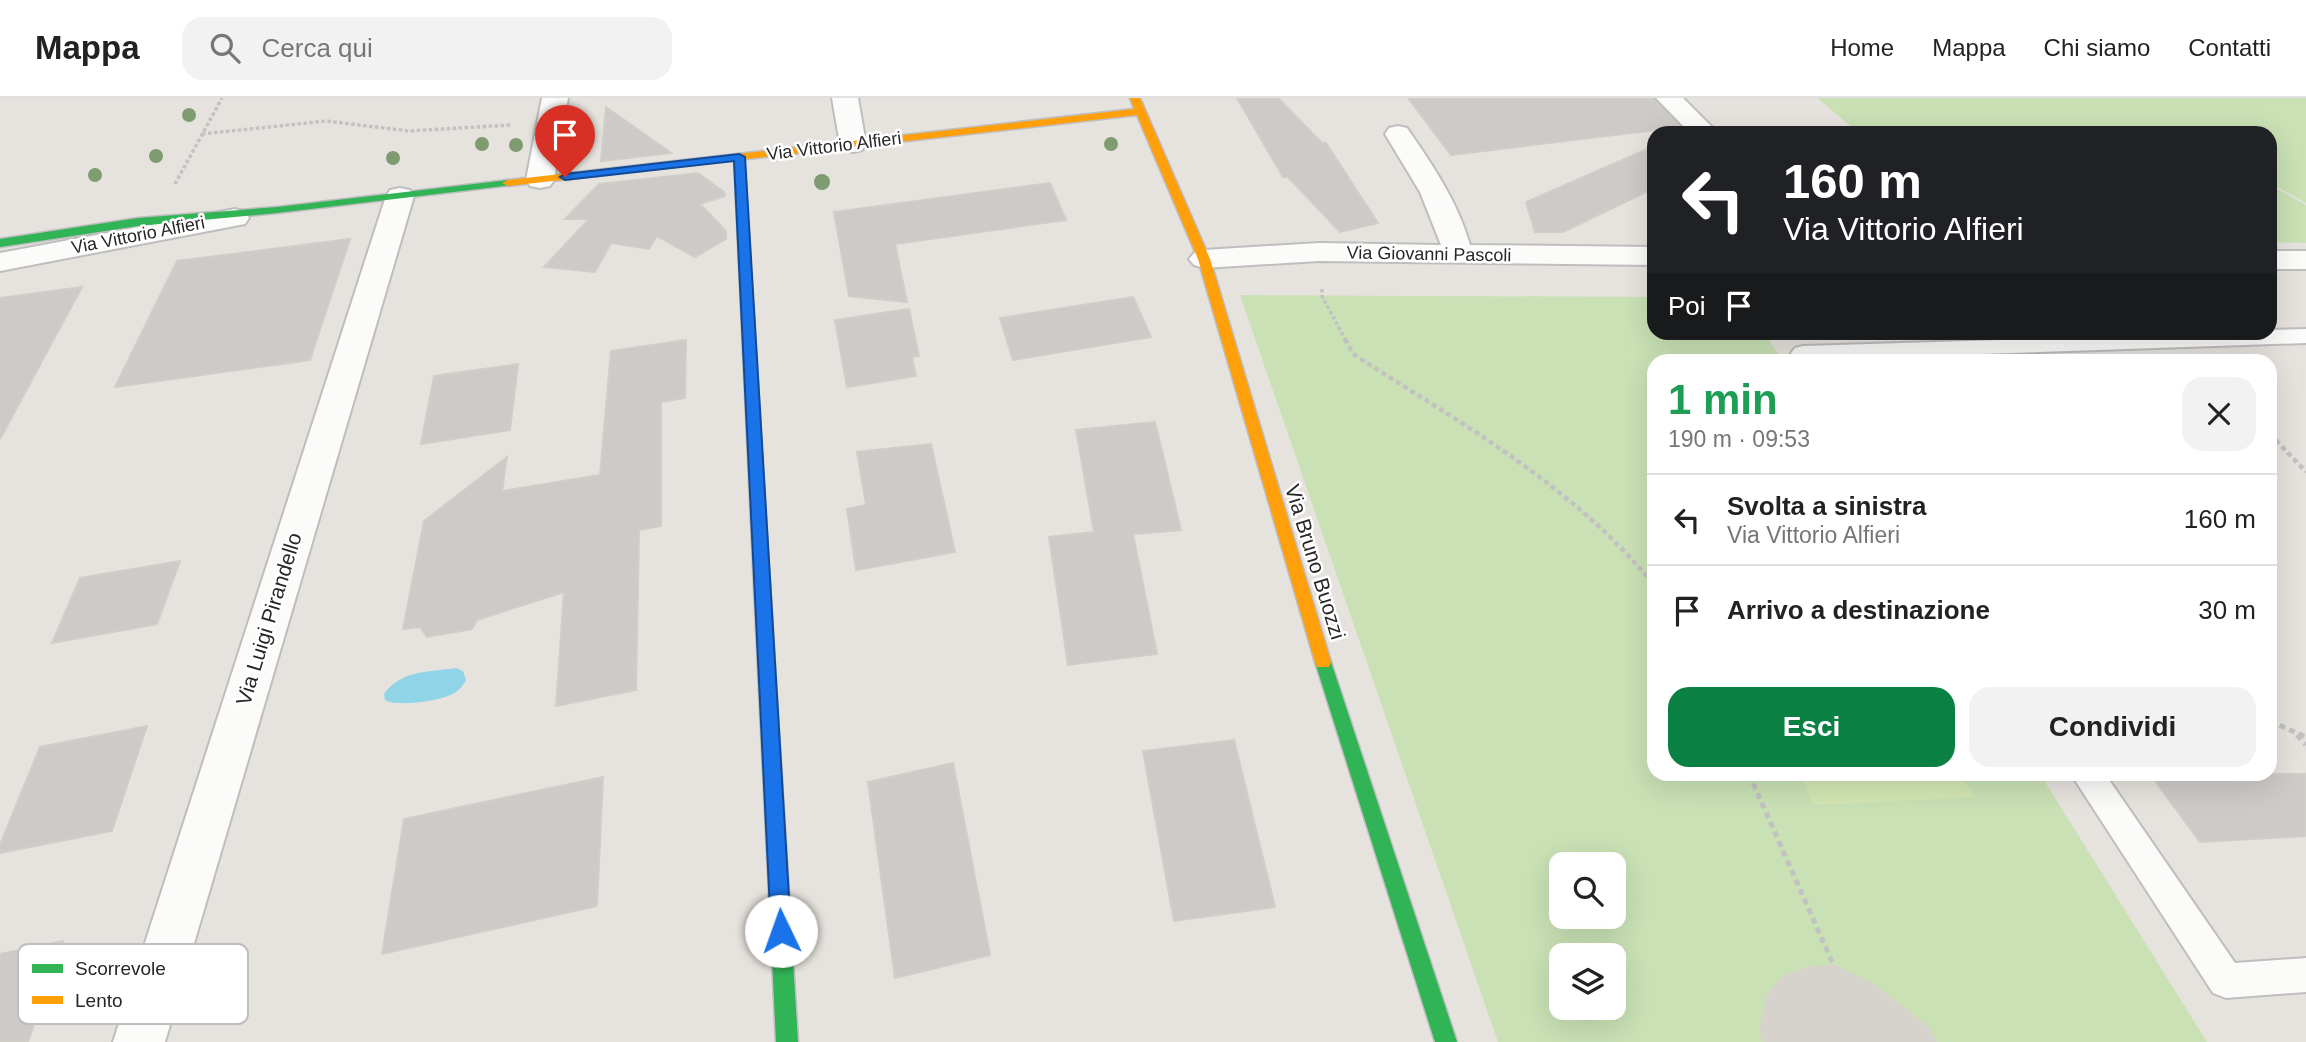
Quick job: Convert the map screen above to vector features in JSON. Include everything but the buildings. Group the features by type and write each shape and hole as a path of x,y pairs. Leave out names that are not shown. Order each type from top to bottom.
{"street":[{"path":"845,98 853,144"},
{"path":"1669,98 1698,126"},
{"name":"Via Vittorio Alfieri","path":"0,243 68,230 156,219 277,210 853,144 1138,104"},
{"name":"Via Bruno Buozzi","path":"1138,104 1204,258 1303,599 1446,1042"},
{"path":"540,180 553,110"},
{"path":"1398,134 1421,168 1454,238 1458,255"},
{"path":"739,157 787,1042"},
{"name":"Via Luigi Pirandello","path":"169,944 400,196"},
{"name":"Via Vittorio Alfieri","path":"0,262 277,210"},
{"name":"Via Giovanni Pascoli","path":"1204,258 1319,252 1647,256"},
{"path":"2277,260 2306,261"},
{"name":"Via Luigi Pirandello","path":"139,1042 145,1024"}],"lane":[{"path":"2277,336 2306,336"},
{"path":"1861,354 2120,340"},
{"path":"2092,781 2226,981 2306,975"}],"path":[{"path":"156,219 222,98"},
{"path":"202,134 326,121 409,131 553,110"},
{"path":"1319,252 1322,296 1353,354 1530,467 1580,507 1628,553 1647,576"},
{"path":"2277,441 2306,472"},
{"path":"2277,724 2306,737"},
{"path":"2295,733 2306,744"},
{"path":"1752,781 1833,964"}],"green space":[{"path":"1817,98 2306,98 2306,203 2277,187 2277,126 1851,126"},
{"path":"2277,189 2306,205 2306,243 2277,242"},
{"path":"1240,295 1647,297 1647,340 1769,340 1778,354 1647,354 1647,781 2044,781 2207,1042 1498,1042"},
{"path":"1802,781 1964,781 1974,797 1814,805"}],"shaded area":[{"path":"1833,964 1874,984 1929,1027 1937,1042 1763,1042 1759,1030 1766,996 1782,977 1805,967"}],"water":[{"path":"456,668 463,671 466,680 453,694 417,702 398,703 385,700 384,694 391,686 407,676"}],"traffic: fast":[{"path":"739,157 762,586"},
{"path":"0,243 138,222 277,210 508,183"},
{"path":"1323,662 1446,1042"},
{"path":"779,895 787,1042"}],"traffic: slow":[{"path":"1135,98 1204,259 1323,662"},
{"path":"508,183 1141,111"},
{"path":"762,586 779,895"}],"route":[{"path":"565,177 739,157 781,931"}]}
